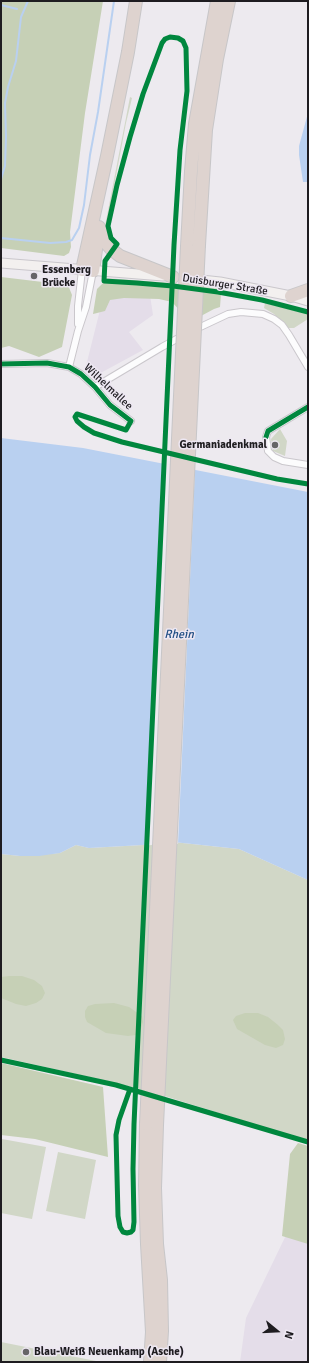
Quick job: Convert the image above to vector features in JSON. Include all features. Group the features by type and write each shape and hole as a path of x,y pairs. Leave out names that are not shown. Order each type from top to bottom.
{"highway":[{"path":"88,270 136,1"},
{"path":"88,270 99,226 116,142 140,1"},
{"path":"160,1362 162,1331 161,1280 157,1244 152,1125 186,246 195,124 218,1"},
{"path":"150,1362 152,1332 145,1185 152,1125 199,245 206,130 217,59 229,1"},
{"path":"99,226 106,243 120,256 173,277"},
{"path":"290,296 308,290"}],"main road":[{"name":"Duisburger Straße","path":"1,263 220,282 308,301"}],"street":[{"path":"78,331 78,306 88,270"},
{"path":"69,367 86,307 88,270"},
{"path":"95,387 162,347 215,319 228,314 241,312 262,314 274,319 290,335 308,367"},
{"name":"Wilhelmallee","path":"1,364 47,363 69,367 81,374 95,387 110,405 130,421"},
{"path":"308,407 268,431 266,437 268,451 274,457 283,461 308,465"}],"shaded area":[{"path":"104,294 150,295 153,315 129,332 143,350 95,376 86,366"},
{"path":"289,1229 308,1238 308,1362 240,1362 246,1318"}],"green space":[{"path":"1,1 103,1 85,113 70,232 71,247 69,253 64,256 1,248"},
{"path":"130,97 132,98 106,229 105,226"},
{"path":"1,277 68,285 72,295 62,347 39,357 9,346 1,348"},
{"path":"105,278 173,283 221,289 221,291 173,285 106,280"},
{"path":"106,282 172,287 221,294 220,307 186,324 182,313 172,302 159,299 124,298 110,300 105,311 93,314 97,289"},
{"path":"265,303 308,314 308,319 294,328 288,328 274,314 264,308"},
{"path":"280,429 287,441 285,456 273,451 271,439"},
{"path":"164,841 239,849 308,880 308,1141 152,1092 1,1057 1,854 20,856 60,853 76,845 89,848 143,845"},
{"path":"22,976 34,980 42,986 45,993 42,999 36,1003 26,1006 1,998 1,977"},
{"path":"114,1003 129,1007 142,1016 143,1022 141,1029 136,1035 128,1036 106,1033 87,1022 85,1011 88,1006"},
{"path":"245,1013 258,1013 268,1017 278,1025 283,1030 285,1039 283,1045 276,1048 265,1045 237,1029 233,1020 236,1016"},
{"path":"1,1063 103,1087 108,1157 35,1139 1,1135"},
{"path":"2,1139 46,1147 32,1219 1,1213"},
{"path":"298,1143 308,1146 308,1244 282,1236 290,1154"},
{"path":"58,1152 96,1160 85,1219 46,1211"},
{"name":"Blau-Weiß Neuenkamp (Asche)","path":"1,1342 101,1362 1,1362"}],"water":[{"path":"308,113 308,182 303,182 299,146"},
{"name":"Rhein","path":"1,438 83,448 308,492 308,880 239,849 164,841 143,845 89,848 76,845 60,853 39,856 1,854"}],"pier":[{"path":"162,463 195,469 178,844 164,843 145,846"}],"waterway":[{"path":"1,179 5,166 5,103 16,61 21,17 28,1"},
{"path":"1,238 50,243 66,242 72,240 79,228 84,205 90,155 98,112 114,1"},
{"path":"1,5 17,9"}],"cycle path":[{"path":"130,1089 119,1120 116,1135 118,1216 120,1227 123,1232 127,1233 133,1230 134,1222 134,1124 174,245 180,150 187,91 186,48 183,41 178,38 170,37 165,39 162,43 143,94 117,185 108,226 111,238 117,244 105,261 104,281 137,283 173,286 218,292 262,300 308,312"},
{"path":"1,364 47,363 69,367 81,374 95,387 110,405 131,421 126,430 77,414 75,417 77,421 94,433 122,442 277,479 308,484"},
{"path":"266,437 268,431 308,407"},
{"path":"1,1060 116,1085 308,1142"}],"place":[{"name":"Essenberg Brücke","path":"34,276"},
{"name":"Germaniadenkmal","path":"275,445"},
{"name":"Blau-Weiß Neuenkamp (Asche)","path":"26,1352"}]}
